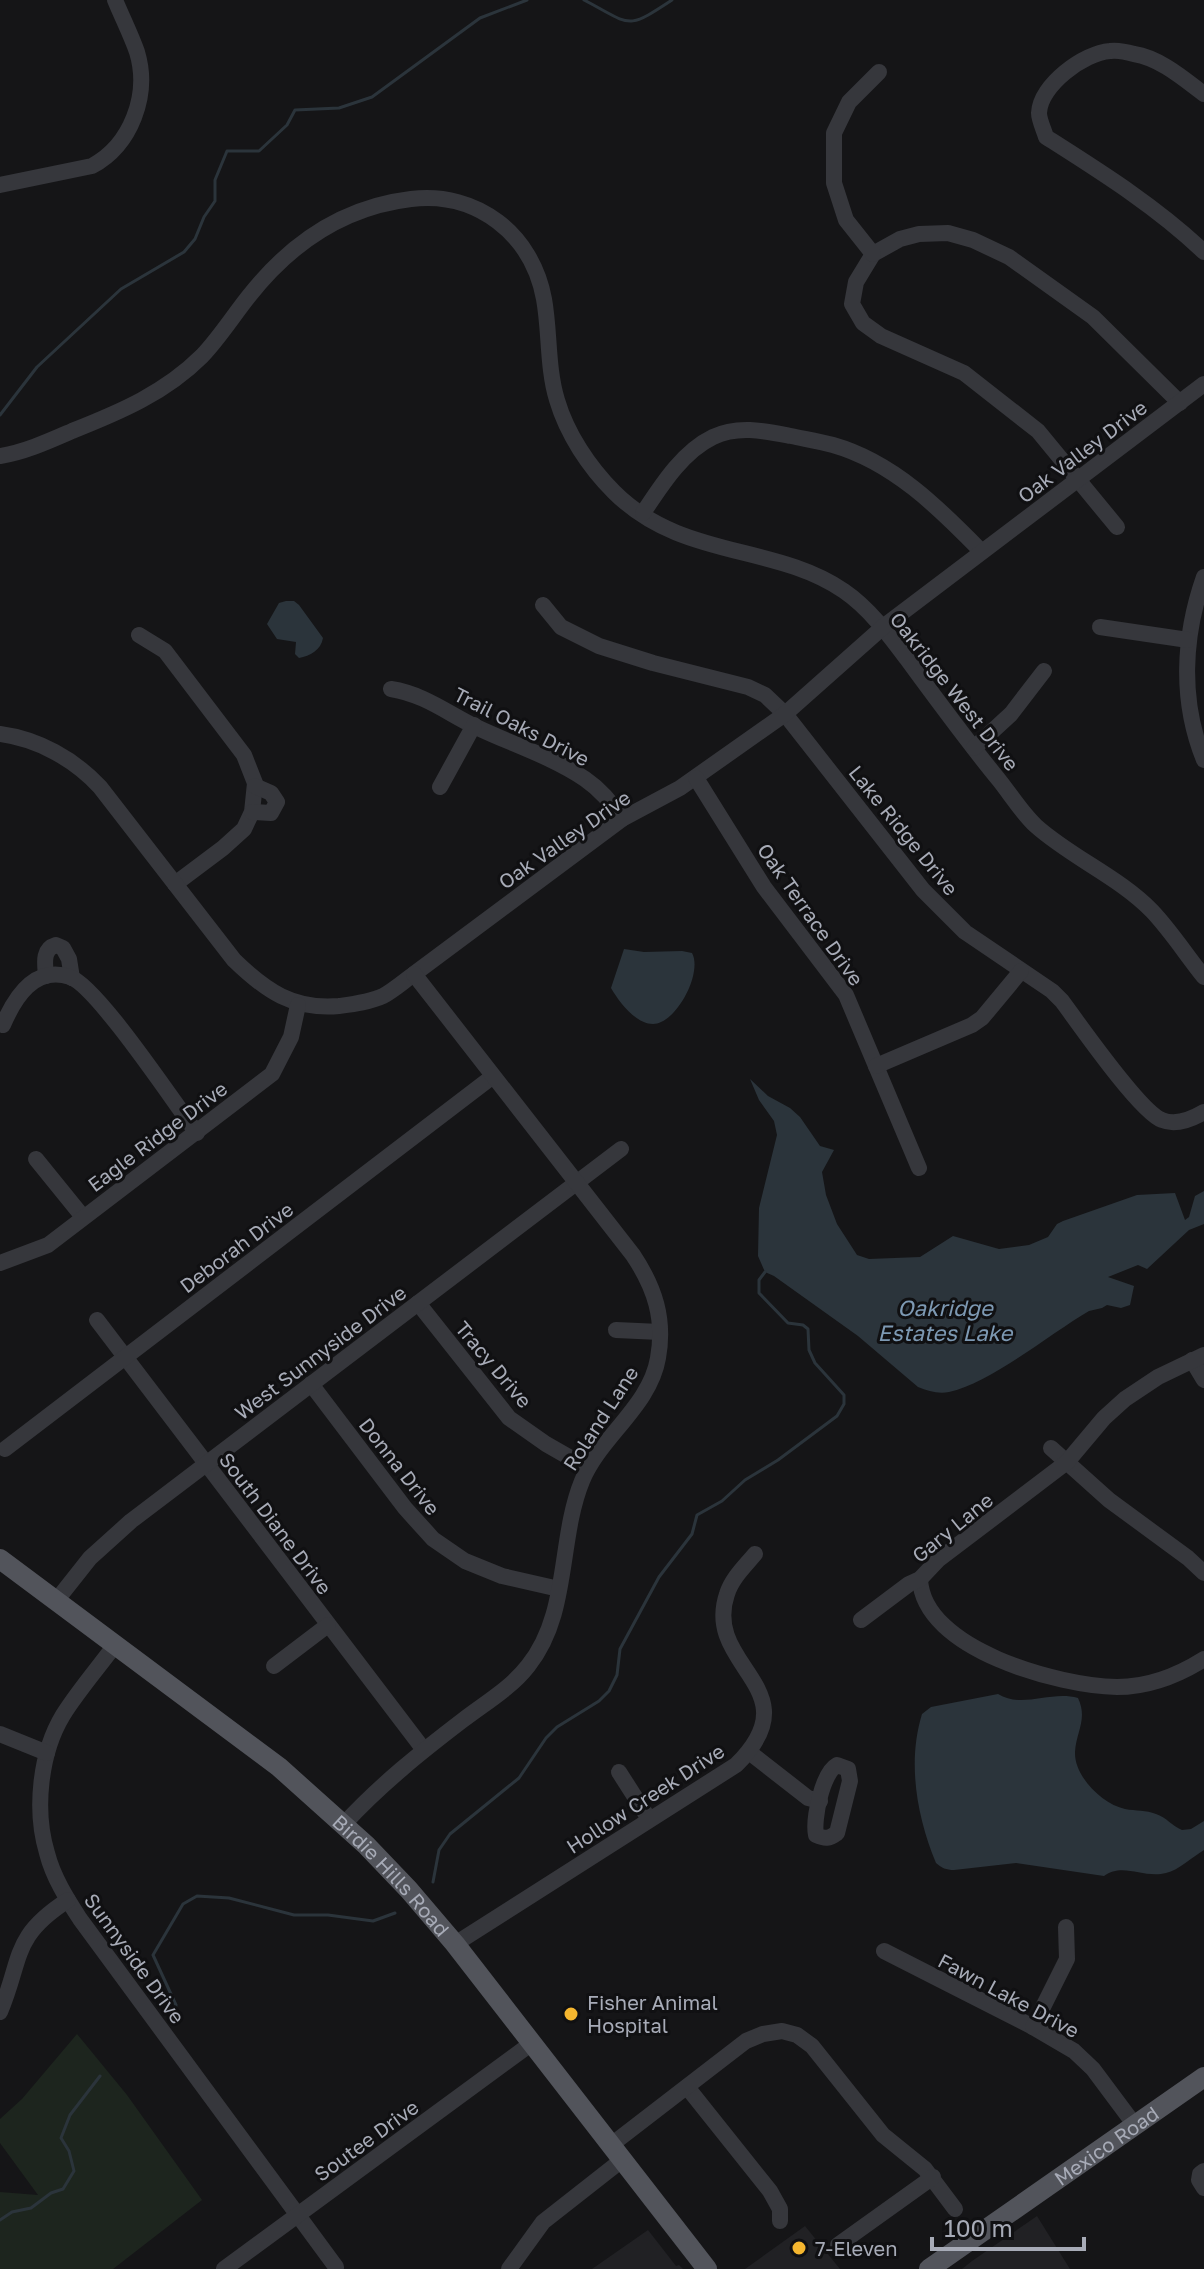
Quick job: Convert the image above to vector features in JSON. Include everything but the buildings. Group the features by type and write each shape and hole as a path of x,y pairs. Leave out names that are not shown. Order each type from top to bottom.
{"main road":[{"name":"Birdie Hills Road","path":"0,1559 279,1767 344,1824 409,1890 455,1944 707,2269"},
{"name":"Mexico Road","path":"929,2269 1204,2077"}],"street":[{"path":"0,185 92,166 104,159 126,135 138,103 141,80 137,53 115,0"},
{"path":"1204,94 1164,66 1138,54 1109,51 1090,57 1065,72 1047,89 1039,113 1046,137 1105,174 1180,229 1204,252"},
{"path":"873,254 846,220 834,183 834,133 849,102 879,72"},
{"name":"Oakridge West Drive","path":"0,456 51,440 142,402 162,390 203,354 271,270 327,225 383,204 408,199 439,198 467,203 487,212 519,241 532,260 545,302 549,360 556,398 580,448 618,496 672,532 809,572 846,592 883,627 1035,825 1152,910 1204,977"},
{"path":"1117,527 1038,431 964,373 881,336 863,323 852,304 856,282 873,254 900,239 919,234 948,233 973,240 1009,257 1093,317 1180,403"},
{"name":"Oak Valley Drive","path":"0,734 19,737 52,750 83,768 234,960 259,985 298,1005 323,1007 366,1001 382,996 414,974 622,819 696,778 785,714 883,627 1204,384"},
{"path":"643,513 682,461 710,439 735,431 761,431 834,446 868,460 903,480 936,505 981,551"},
{"path":"1204,577 1194,604 1188,640 1187,690 1204,760"},
{"name":"Lake Ridge Drive","path":"543,605 561,627 599,646 748,687 765,695 785,714 923,890 965,932 1052,991 1151,1113 1162,1120 1174,1122 1185,1121 1204,1112"},
{"path":"1100,627 1188,640"},
{"path":"139,635 165,651 244,755 255,786 252,812 244,829 175,884"},
{"path":"974,748 1011,714 1044,671"},
{"name":"Trail Oaks Drive","path":"391,689 422,697 559,764 607,797 622,819"},
{"path":"440,787 474,725"},
{"name":"Oak Terrace Drive","path":"696,778 764,887 846,995 919,1168"},
{"path":"252,812 271,813 277,802 271,793 255,786"},
{"path":"46,976 45,955 48,949 56,945 63,948 72,978 98,999 197,1133"},
{"path":"876,1066 972,1025 982,1018 1021,971"},
{"name":"Roland Lane","path":"344,1824 424,1750 505,1688 530,1664 547,1634 559,1589 572,1515 588,1468 645,1390 658,1361 660,1332 655,1292 646,1274 414,974"},
{"path":"3,1025 14,999 33,981 46,976 72,978"},
{"name":"Eagle Ridge Drive","path":"0,1263 48,1245 272,1074 288,1044 298,1005"},
{"name":"Deborah Drive","path":"5,1449 492,1077"},
{"name":"West Sunnyside Drive","path":"56,1601 105,1542 621,1149"},
{"path":"36,1159 83,1217"},
{"name":"Tracy Drive","path":"418,1303 509,1418 588,1468"},
{"name":"South Diane Drive","path":"97,1320 424,1750"},
{"path":"616,1330 660,1332"},
{"path":"1198,1357 1204,1380"},
{"name":"Gary Lane","path":"861,1620 920,1579 938,1560 1067,1462 1104,1418 1125,1399 1198,1357"},
{"name":"Donna Drive","path":"311,1384 405,1508 433,1539 465,1561 502,1576 559,1589"},
{"path":"1051,1448 1109,1500 1204,1573"},
{"name":"Hollow Creek Drive","path":"455,1944 736,1765 749,1752 758,1737 764,1705 760,1688 732,1652 723,1623 727,1592 755,1554"},
{"path":"920,1579 920,1590 932,1611 957,1635 993,1659 1032,1673 1072,1682 1119,1687 1181,1674 1204,1659"},
{"path":"274,1666 328,1625"},
{"name":"Sunnyside Drive","path":"115,1645 64,1715 47,1753 40,1807 47,1853 68,1900 336,2267"},
{"path":"0,1734 47,1753"},
{"path":"749,1752 808,1798 820,1801"},
{"path":"619,1772 649,1819"},
{"path":"0,2012 17,1958 30,1931 68,1900"},
{"path":"1033,2027 1067,1959 1066,1927"},
{"name":"Fawn Lake Drive","path":"884,1951 1074,2051 1134,2124"},
{"path":"509,2269 543,2222 687,2087 755,2036 782,2031 797,2035 812,2046 883,2135 933,2177 955,2209"},
{"name":"Soutee Drive","path":"224,2269 532,2043"},
{"path":"687,2087 777,2201 780,2221"},
{"path":"1204,2171 1199,2180 1204,2188"},
{"path":"838,2245 933,2177"}],"shaded area":[{"path":"77,2034 127,2095 202,2200 113,2269 0,2269 0,2192 38,2195 0,2143 0,2119 22,2099"},
{"path":"1037,2216 1070,2269 962,2269 972,2261"},
{"path":"805,2226 840,2269 745,2269"},
{"path":"648,2230 676,2266 683,2269 592,2269"}],"water":[{"path":"286,601 299,605 323,638 317,649 307,656 299,658 295,654 296,642 277,639 267,624 279,603"},
{"path":"624,949 692,953 694,973 691,984 678,1007 662,1022 647,1023 634,1016 611,988"},
{"name":"Oakridge Estates Lake","path":"750,1079 768,1096 800,1117 820,1146 834,1150 822,1172 826,1195 837,1224 857,1255 869,1259 920,1257 953,1236 999,1249 1029,1245 1048,1237 1063,1221 1137,1195 1175,1193 1185,1220 1189,1217 1195,1196 1204,1191 1204,1224 1189,1230 1147,1269 1138,1265 1108,1277 1134,1286 1130,1305 1121,1308 1107,1305 1089,1311 1002,1368 966,1387 945,1393 926,1390 918,1387 858,1336 765,1272 758,1256 759,1208 777,1135 774,1121 759,1100"},
{"path":"998,1694 1017,1700 1057,1696 1078,1698 1082,1719 1076,1761 1091,1788 1116,1806 1156,1814 1182,1830 1191,1829 1204,1821 1204,1850 1176,1869 1158,1874 1119,1870 1104,1876 1016,1863 954,1870 938,1865 924,1827 916,1790 915,1751 922,1714 931,1707"}],"waterway":[{"path":"0,415 37,367 121,289 184,252 195,239 215,201 215,180 227,151 259,151 287,125 295,110 339,108 372,97 480,18 527,0"},
{"path":"584,0 628,21 645,17 672,0"},
{"path":"433,1882 439,1850 450,1834 519,1778 557,1727 599,1701 609,1691 617,1675 620,1649 659,1577 692,1534 697,1515 722,1501 745,1480 778,1460 837,1416 844,1404 844,1395 815,1363 809,1350 808,1329 788,1323 759,1293 759,1280 765,1272"},
{"path":"175,2012 176,2005 153,1955 183,1904 197,1896 229,1898 294,1915 328,1915 373,1921 395,1913"},
{"path":"0,2220 12,2212 31,2208 51,2193 63,2189 74,2171 69,2151 61,2138 70,2115 100,2076"}],"place":[{"name":"Fisher Animal Hospital","path":"571,2014"},
{"name":"7-Eleven","path":"799,2248"}]}
